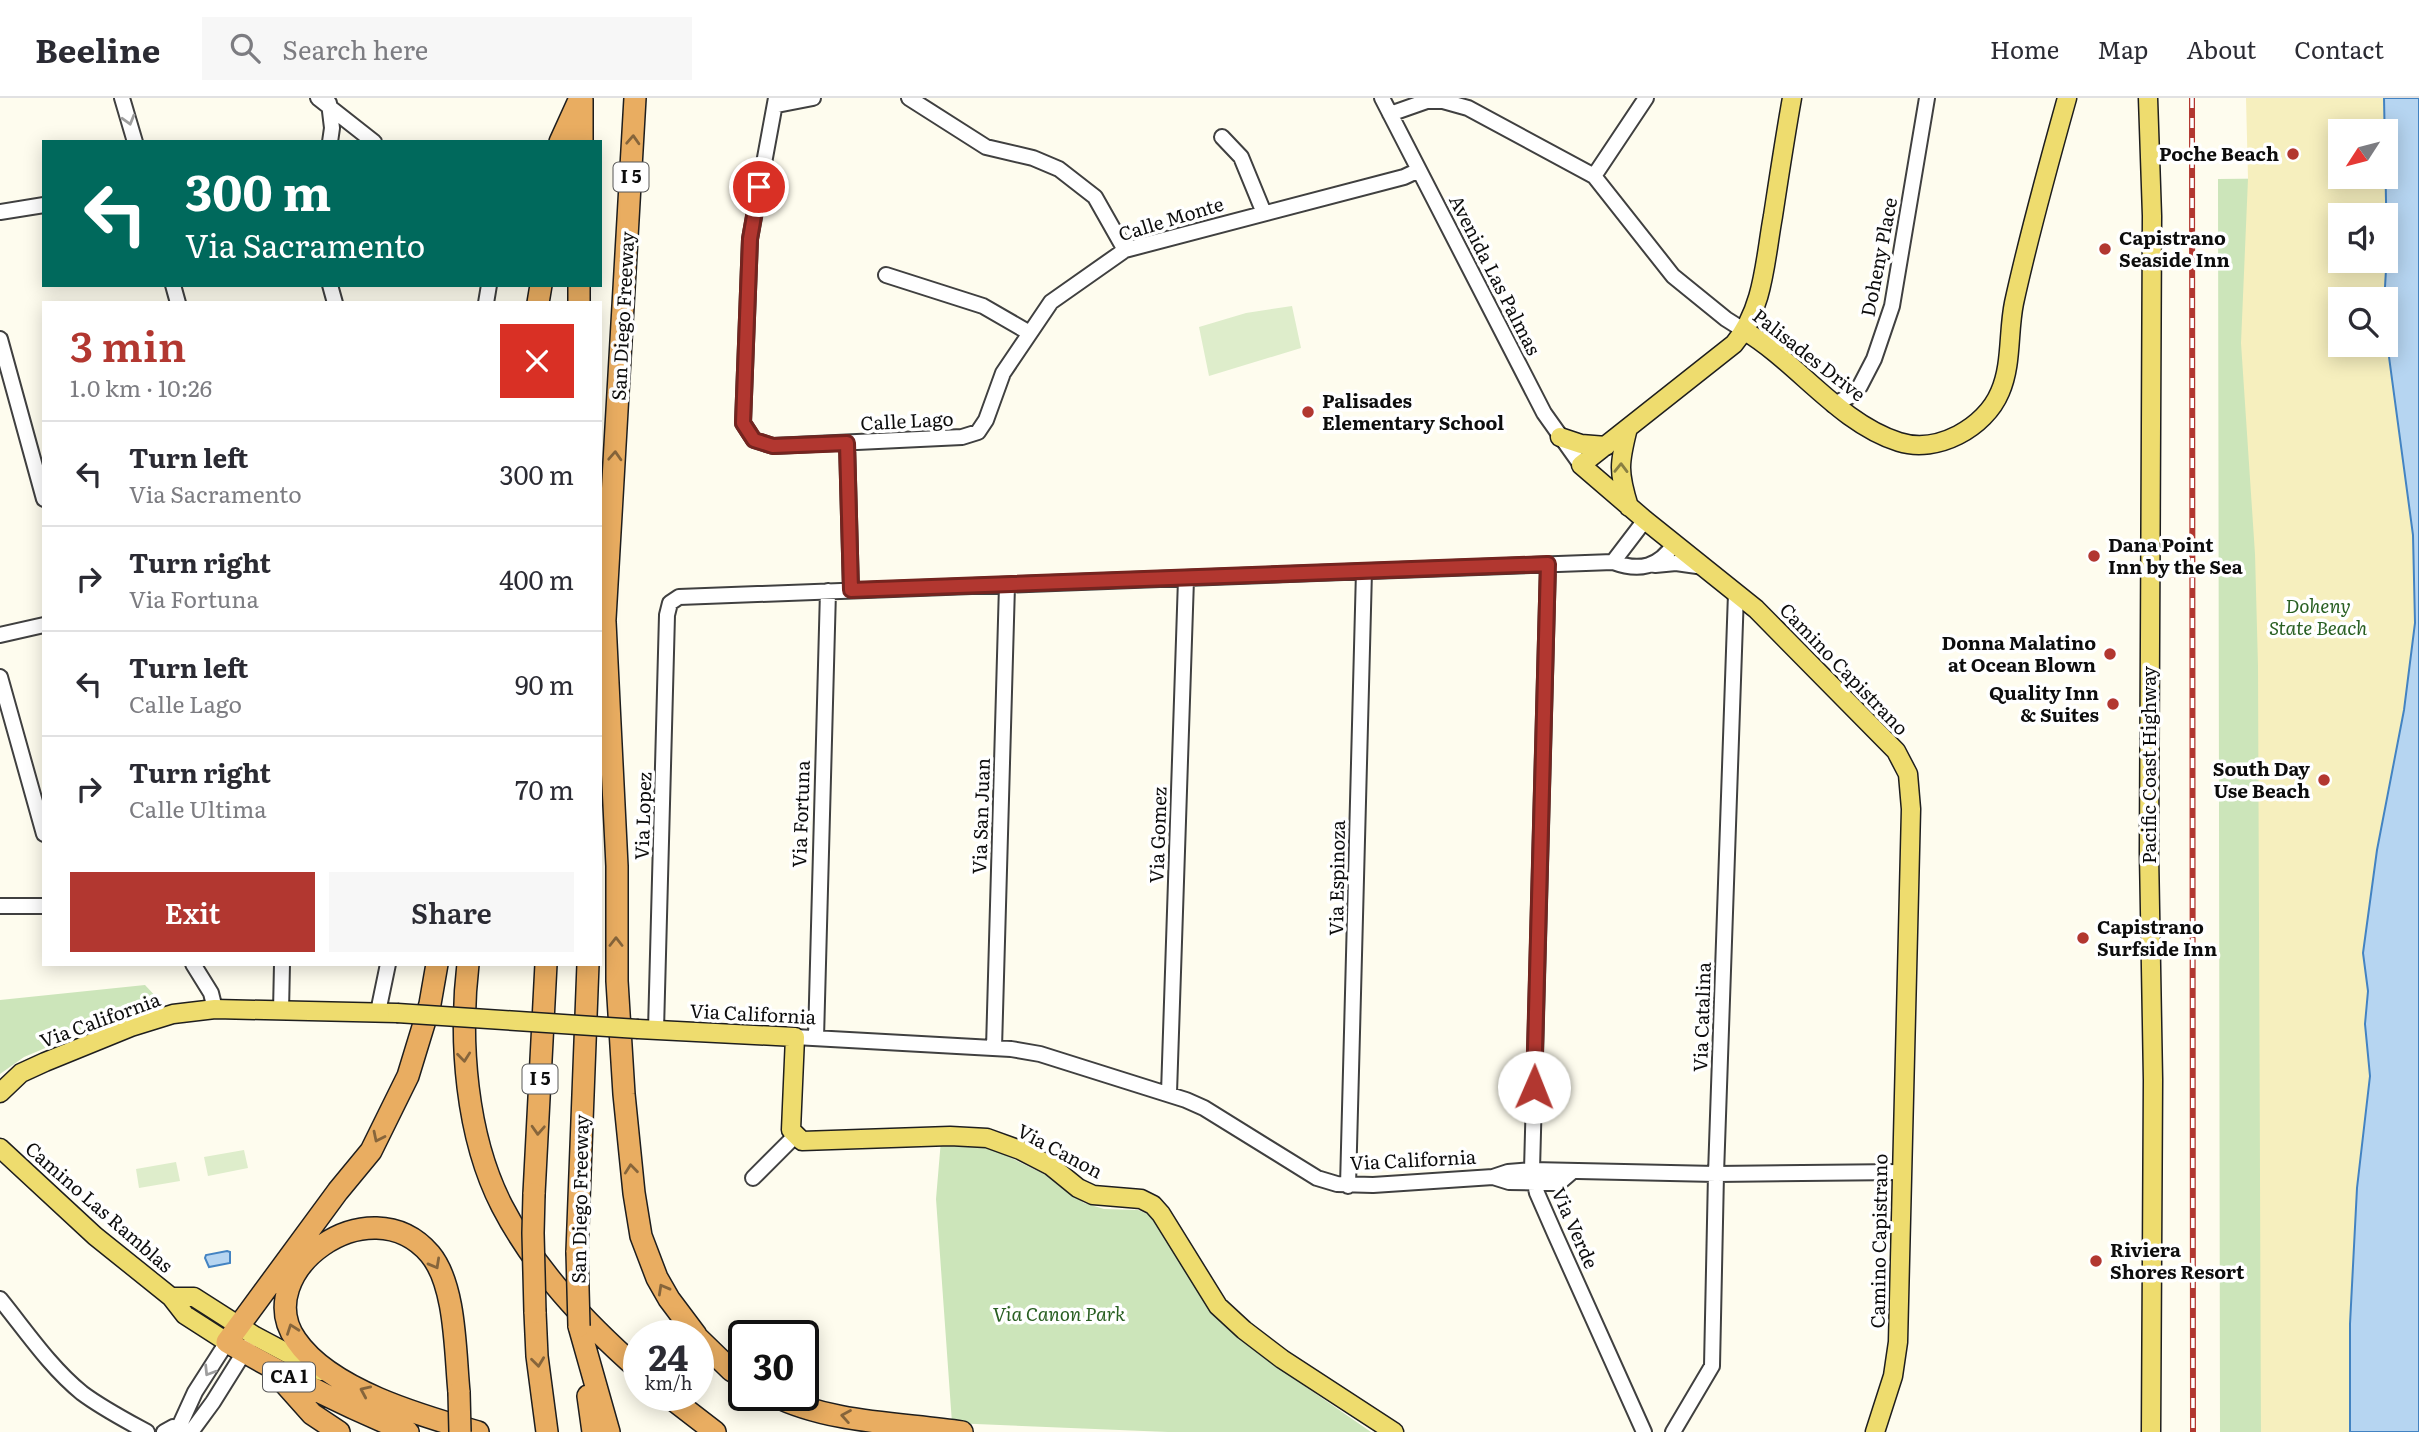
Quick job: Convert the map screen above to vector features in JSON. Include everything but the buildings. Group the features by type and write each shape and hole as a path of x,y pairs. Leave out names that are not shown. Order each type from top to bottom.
{"highway":[{"path":"561,140 581,98"},
{"path":"581,98 582,140"},
{"name":"San Diego Freeway","path":"602,669 635,98"},
{"path":"605,622 617,866 617,981 634,1193 641,1236 657,1278 684,1320"},
{"path":"241,1339 371,1151 408,1076 430,1004 437,966"},
{"path":"468,966 463,1047 470,1098 483,1153 502,1205 541,1266 572,1306 623,1355"},
{"name":"I 5","path":"546,966 533,1233 537,1356 546,1422"},
{"name":"San Diego Freeway","path":"588,966 577,1252 579,1326 582,1360 601,1429"},
{"path":"337,1378 301,1348 294,1338 286,1309 289,1288 298,1270 311,1255 347,1231 373,1227 390,1229 405,1235 429,1252 447,1290 459,1392 460,1432"},
{"path":"579,1326 596,1385 601,1429"},
{"name":"CA 1","path":"241,1339 271,1368 353,1409 408,1432"},
{"path":"714,1354 728,1367"},
{"path":"271,1368 312,1414 339,1432"},
{"name":"CA 1","path":"337,1378 407,1409 478,1432"},
{"path":"688,1411 715,1432"},
{"path":"814,1411 962,1432"}],"main road":[{"path":"1581,465 1734,344 1745,331 1754,313 1762,279 1792,98"},
{"name":"Palisades Drive","path":"1745,331 1765,343 1833,404 1874,430 1901,443 1932,444 1969,428 1986,414 2000,392 2006,369 2012,310 2024,254 2067,98"},
{"name":"Pacific Coast Highway","path":"2148,98 2152,216 2149,840 2153,1080 2151,1432"},
{"path":"1628,428 1620,460 1620,478 1629,507"},
{"path":"1560,437 1581,444 1606,446"},
{"name":"Camino Capistrano","path":"1581,465 1756,609 1896,751 1908,774 1911,809 1898,1342 1894,1376 1876,1432"},
{"name":"Via California","path":"0,1093 22,1073 131,1027 173,1014 215,1009 387,1012 795,1037"},
{"path":"795,1037 791,1130 796,1136"},
{"name":"Via Canon","path":"796,1136 802,1141 813,1142 950,1136 987,1138 1020,1150 1051,1166 1078,1188 1093,1195 1141,1199 1153,1205 1161,1214 1218,1306 1235,1322 1282,1359 1388,1430"},
{"name":"Camino Las Ramblas","path":"0,1148 95,1236 172,1297 185,1315 241,1339"},
{"name":"CA 1","path":"241,1339 337,1378"}],"street":[{"path":"122,98 134,140"},
{"path":"776,102 813,98"},
{"path":"909,98 986,147 1034,158 1059,169 1095,197 1125,250"},
{"name":"Avenida Las Palmas","path":"1382,98 1544,413 1581,465"},
{"path":"1594,176 1646,98"},
{"name":"Doheny Place","path":"1833,404 1850,396 1860,386 1874,359 1892,306 1927,98"},
{"path":"326,101 332,128 330,140"},
{"path":"326,101 372,140"},
{"name":"Palisades Drive","path":"1390,114 1427,101 1471,103 1594,176 1673,276 1745,331"},
{"name":"Calle Lago","path":"776,102 750,239 743,423 754,440 773,446 962,437 978,432"},
{"path":"1222,137 1241,156 1264,213"},
{"name":"Calle Monte","path":"978,432 986,420 1003,373 1028,332 1051,302 1125,250 1404,177 1419,170"},
{"path":"0,212 42,205"},
{"path":"886,275 983,306 1028,332"},
{"path":"0,339 42,492"},
{"path":"847,443 851,590"},
{"path":"1613,562 1645,520"},
{"path":"1655,565 1674,544"},
{"path":"828,591 1613,562 1623,566 1676,564 1703,567"},
{"name":"Via Verde","path":"1548,564 1534,1177 1555,1234 1644,1432"},
{"name":"Via Espinoza","path":"1348,1186 1364,571"},
{"name":"Via Gomez","path":"1169,1093 1186,579"},
{"name":"Via San Juan","path":"993,1048 1007,585"},
{"name":"Via Lopez","path":"656,1030 667,615 670,603 679,597 828,591"},
{"name":"Via Fortuna","path":"816,1038 828,591"},
{"name":"Via Catalina","path":"1673,1432 1712,1366 1736,593"},
{"path":"0,635 42,625"},
{"path":"0,677 42,827"},
{"path":"0,906 42,906"},
{"path":"194,966 211,993 215,1009"},
{"path":"281,1011 282,966"},
{"path":"387,1012 388,966"},
{"name":"Via California","path":"795,1037 1031,1052 1169,1093 1204,1108 1317,1178 1348,1186 1493,1177 1508,1182 1534,1177 1559,1183 1573,1171 1716,1174 1902,1172"},
{"path":"753,1178 796,1136"},
{"path":"0,1299 40,1350 82,1393 147,1432"},
{"path":"189,1428 195,1392 241,1339"},
{"path":"189,1428 213,1402 241,1339"},
{"path":"164,1432 173,1427 189,1428"}],"green space":[{"name":"South Day Use Beach","path":"2328,178 2328,189 2385,189 2385,203 2328,203 2328,273 2386,273 2387,287 2328,287 2328,357 2389,357 2377,850 2363,953 2368,991 2365,1024 2370,1076 2357,1188 2350,1324 2350,1432 2220,1432 2218,179"},
{"path":"1292,306 1301,348 1209,376 1199,327 1246,313"},
{"path":"145,985 159,1000 24,1057 0,1074 0,1000"},
{"name":"Via Canon Park","path":"941,1140 988,1141 1007,1156 1050,1177 1084,1203 1104,1209 1138,1210 1152,1216 1229,1324 1260,1355 1371,1432 1168,1432 952,1423 936,1199"},
{"path":"244,1150 248,1168 208,1176 204,1157"},
{"path":"176,1162 180,1181 139,1188 136,1169"}],"sand":[{"name":"South Day Use Beach","path":"2246,98 2384,98 2384,119 2328,119 2328,189 2385,189 2386,203 2328,203 2328,273 2386,273 2385,287 2328,287 2328,357 2393,357 2413,535 2415,623 2404,710 2377,850 2363,953 2368,991 2365,1024 2370,1076 2357,1188 2350,1324 2350,1432 2261,1432 2258,666 2255,554 2241,343 2248,179"}],"water":[{"path":"2384,98 2419,98 2419,1432 2350,1432 2350,1324 2357,1188 2370,1076 2365,1024 2368,991 2363,953 2377,850 2404,710 2415,623 2413,535 2389,357 2398,357 2398,287 2385,287 2386,273 2398,273 2398,203 2386,203 2386,189 2398,189 2398,119 2384,119"},
{"path":"230,1252 230,1263 209,1267 206,1255"}],"railway":[{"path":"2192,98 2193,1432"}],"place":[{"name":"Poche Beach","path":"2293,154"},
{"name":"Capistrano Seaside Inn","path":"2105,249"},
{"name":"Palisades Elementary School","path":"1308,412"},
{"name":"Dana Point Inn by the Sea","path":"2094,556"},
{"name":"Donna Malatino at Ocean Blown","path":"2110,654"},
{"name":"Quality Inn & Suites","path":"2113,704"},
{"name":"South Day Use Beach","path":"2324,780"},
{"name":"Capistrano Surfside Inn","path":"2083,938"},
{"name":"Riviera Shores Resort","path":"2096,1261"}],"route":[{"path":"759,187 750,239 743,423 754,440 773,446 847,443 851,590 1548,564 1534,1087"}],"park label":[{"name":"Doheny State Beach","path":"2318,617"}]}
